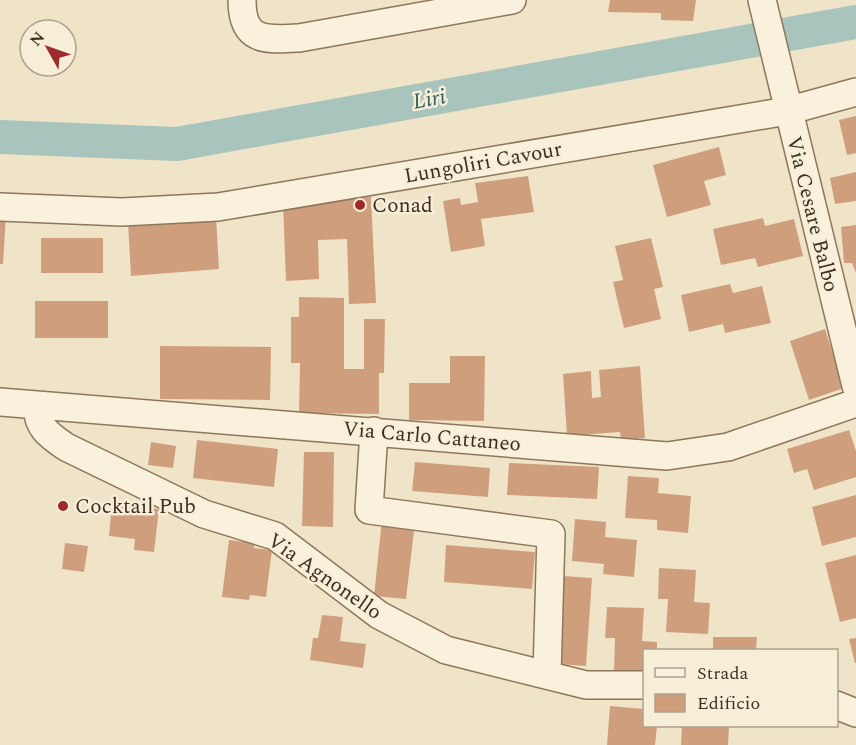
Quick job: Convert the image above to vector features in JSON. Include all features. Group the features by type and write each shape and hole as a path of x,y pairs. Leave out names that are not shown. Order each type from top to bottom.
{"street":[{"path":"242,0 244,22 249,30 266,40 299,38 512,0"},
{"name":"Via Cesare Balbo","path":"762,0 787,111 856,386"},
{"name":"Lungoliri Cavour","path":"0,207 122,212 218,207 787,111 856,92"},
{"name":"Via Carlo Cattaneo","path":"0,402 667,456 728,447 856,403"},
{"name":"Via Agnonello","path":"38,406 40,424 49,435 66,447 204,514 275,536 379,615 446,650 586,685 643,685"},
{"path":"374,431 369,510 551,534 547,675"},
{"path":"838,705 856,713"}],"building":[{"path":"610,0 696,0 693,21 661,20 661,13 608,12"},
{"path":"856,116 856,153 847,155 839,120"},
{"path":"719,147 726,175 704,181 711,205 667,217 653,165"},
{"path":"856,172 856,201 835,204 830,178"},
{"path":"528,176 534,212 481,219 485,246 451,252 443,201 460,198 461,205 478,202 475,183"},
{"path":"371,197 376,303 349,304 347,239 318,240 319,279 286,281 283,203"},
{"path":"0,215 6,215 3,264 0,264"},
{"path":"216,216 219,269 131,276 128,222"},
{"path":"763,218 765,226 794,219 803,256 758,267 755,258 721,265 713,229"},
{"path":"856,225 856,273 852,263 844,263 841,227"},
{"path":"41,238 103,238 103,273 41,273"},
{"path":"651,238 663,287 654,289 661,319 624,328 613,282 623,280 615,246"},
{"path":"730,284 733,293 762,286 771,323 725,333 723,324 689,332 681,295"},
{"path":"299,297 344,298 344,369 364,369 364,319 385,319 384,373 379,373 379,414 299,413 300,363 291,363 291,317 299,317"},
{"path":"35,301 108,301 108,338 35,338"},
{"path":"825,329 844,388 809,400 790,341"},
{"path":"160,346 271,347 270,400 160,399"},
{"path":"450,356 485,356 484,421 409,420 409,383 450,383"},
{"path":"640,366 645,438 621,440 620,432 567,436 563,374 591,371 592,398 601,397 599,370"},
{"path":"849,430 856,451 856,477 814,490 807,469 794,473 787,449"},
{"path":"197,440 278,449 274,487 193,478"},
{"path":"151,442 176,446 173,468 148,465"},
{"path":"304,452 334,452 333,527 302,526"},
{"path":"415,462 490,468 488,497 412,491"},
{"path":"509,463 599,467 597,499 507,495"},
{"path":"628,476 659,478 658,493 691,496 688,533 657,530 657,520 625,518"},
{"path":"856,495 856,537 822,546 812,507"},
{"path":"112,504 159,509 154,552 134,550 135,539 109,536"},
{"path":"382,519 415,522 406,599 374,596"},
{"path":"575,519 606,522 605,537 637,540 634,577 603,574 604,564 572,561"},
{"path":"229,540 254,543 254,548 272,550 266,597 250,595 249,600 222,597"},
{"path":"65,543 88,546 84,572 62,569"},
{"path":"446,545 535,552 532,589 444,582"},
{"path":"856,555 856,618 840,622 825,563"},
{"path":"659,568 696,570 694,602 710,603 708,634 666,632 668,599 658,599"},
{"path":"563,576 592,578 586,666 556,664"},
{"path":"607,607 644,608 642,641 657,642 657,649 643,649 643,673 614,671 615,638 605,638"},
{"path":"322,615 343,617 340,641 366,644 363,668 310,660 313,638 318,638"},
{"path":"713,637 757,637 756,649 713,649"},
{"path":"856,638 856,663 855,663 849,639"},
{"path":"610,706 643,709 643,727 657,727 655,745 607,745"},
{"path":"682,727 729,727 728,745 681,745"}],"waterway":[{"name":"Liri","path":"0,137 177,144 856,22"}],"place":[{"name":"Conad","path":"360,205"},
{"name":"Cocktail Pub","path":"63,506"}]}
